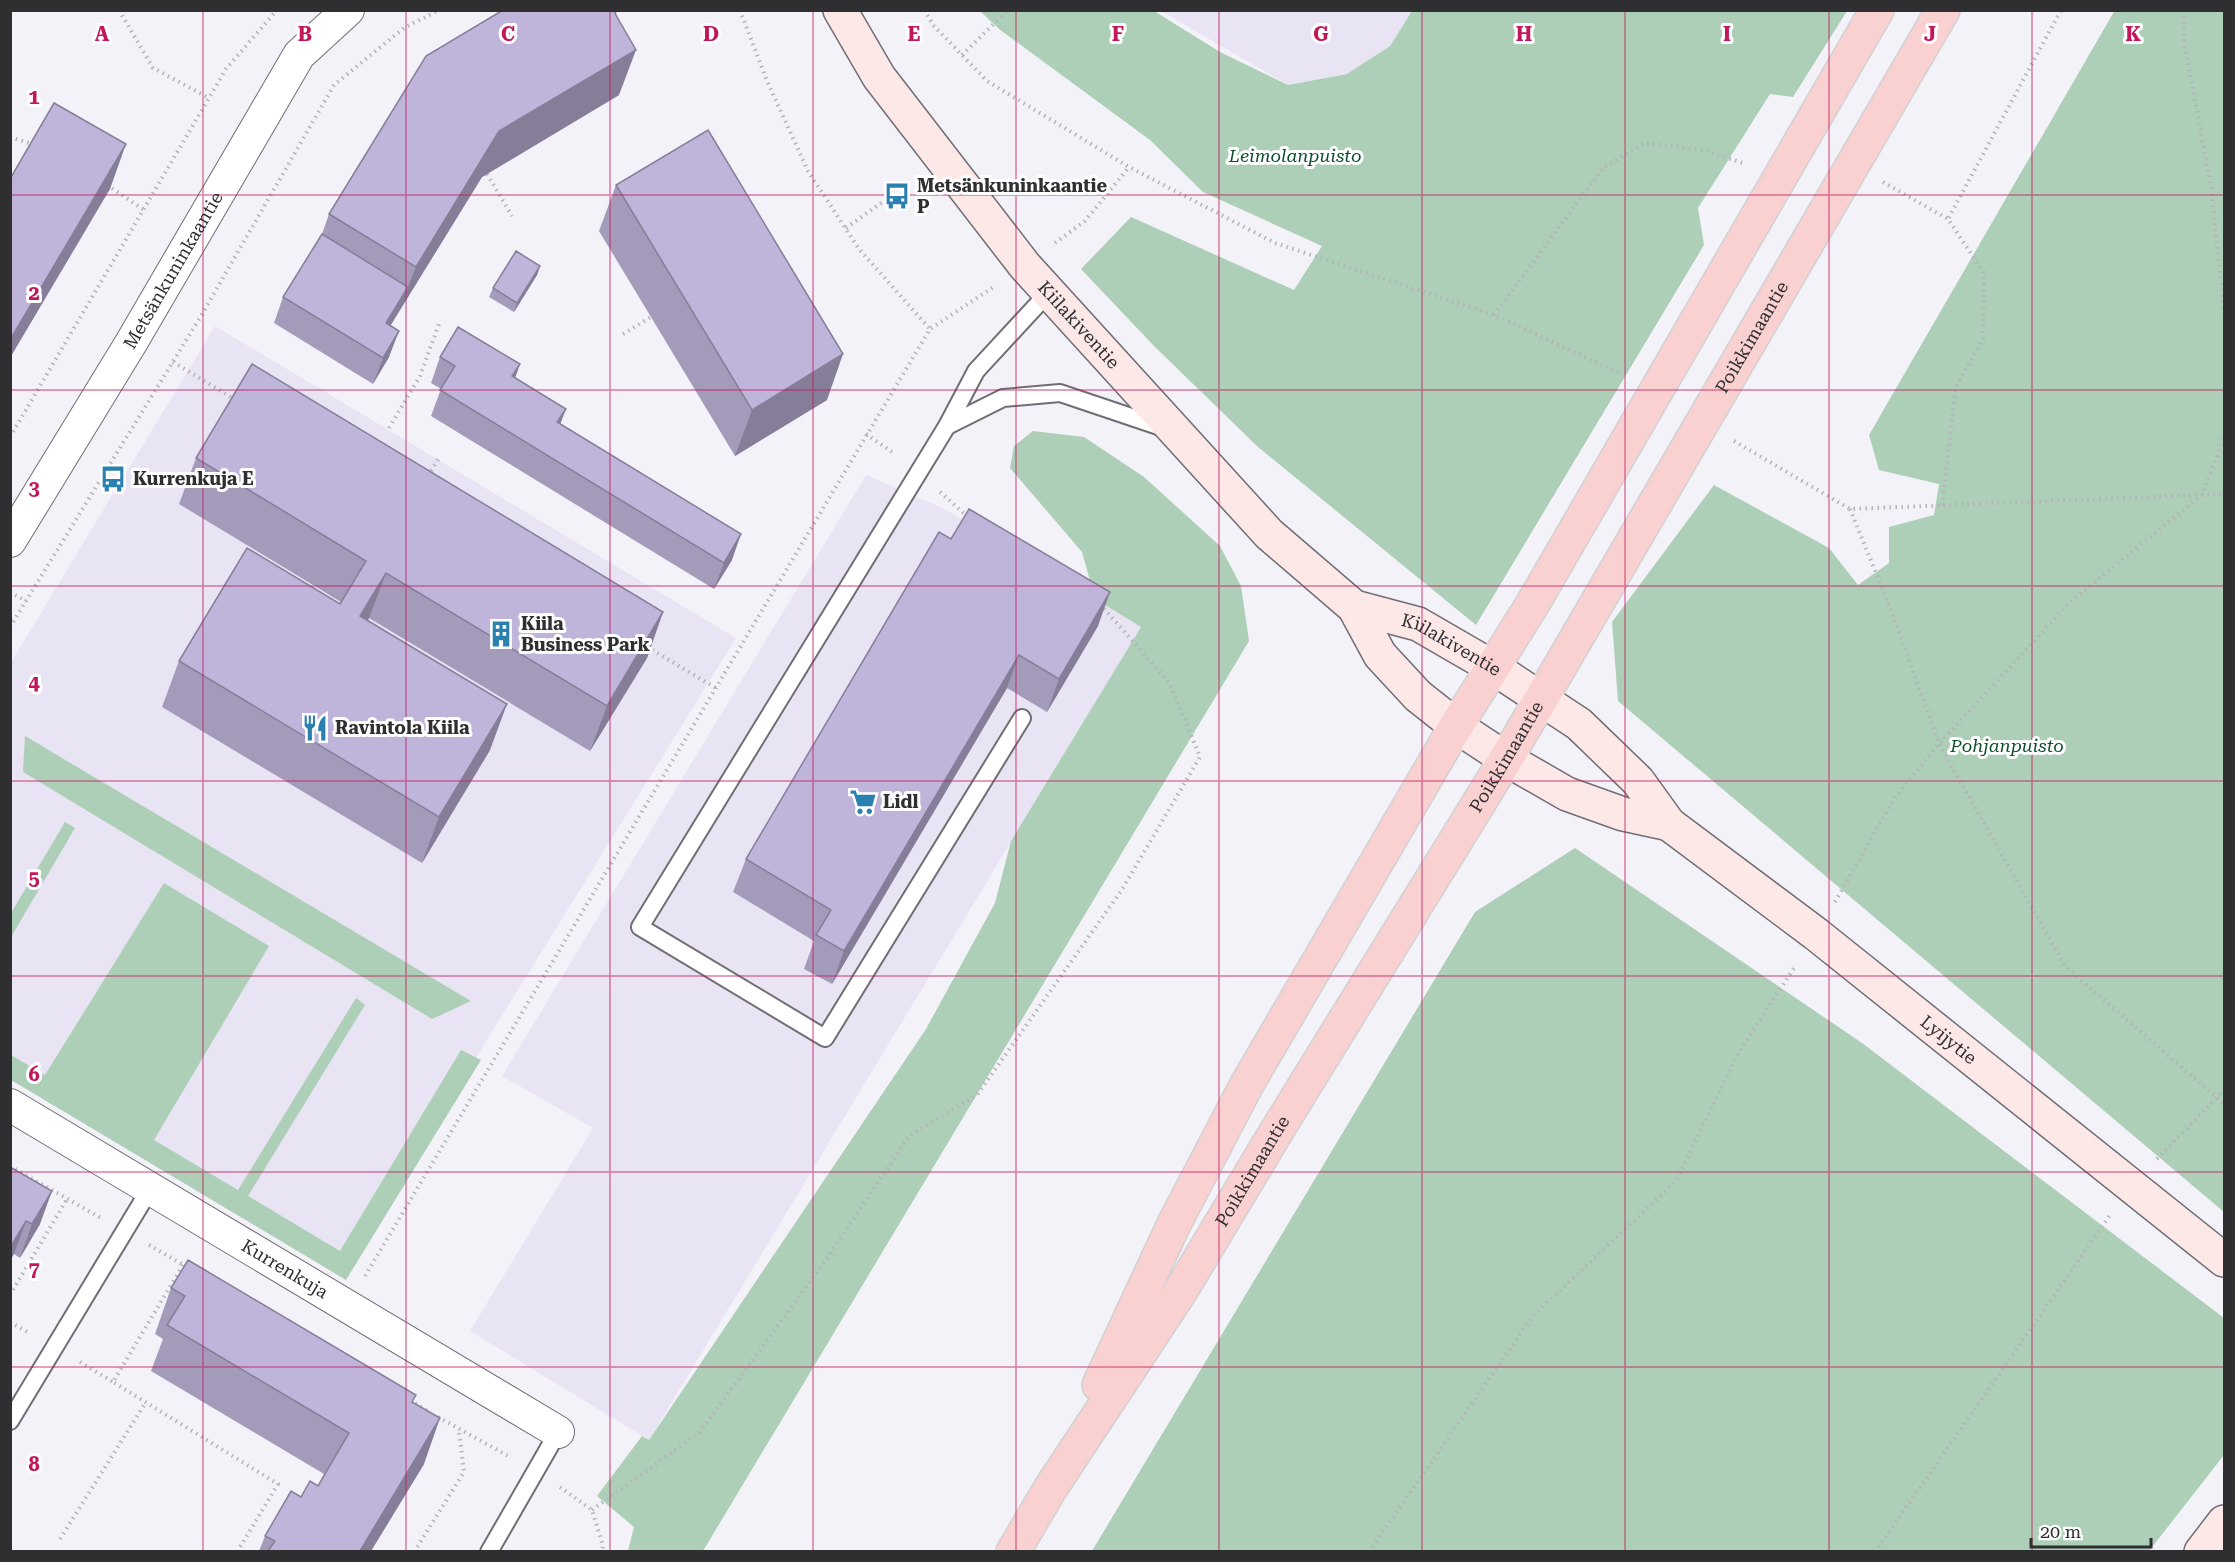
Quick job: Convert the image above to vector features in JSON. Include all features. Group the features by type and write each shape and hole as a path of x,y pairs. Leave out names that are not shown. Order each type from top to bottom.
{"main road":[{"name":"Poikkimaantie","path":"1050,1489 1174,1224 1246,1086 1456,726 1494,668 1877,10"},
{"name":"Poikkimaantie","path":"1013,1551 1050,1489 1180,1292 1506,759 1943,10"}],"street":[{"name":"Metsänkuninkaantie","path":"10,540 131,343 299,55 348,10"},
{"name":"Kiilakiventie","path":"840,10 879,77 1025,266 1269,534 1354,607 1380,655 1418,696 1456,726"},
{"name":"Kiilakiventie","path":"1354,607 1418,624 1542,699"},
{"name":"Lyijytie","path":"1542,699 1580,724 1638,781 1669,824 1816,934 2224,1260"},
{"name":"Lyijytie","path":"1456,726 1506,759 1567,794 1623,814 1669,824"},
{"name":"Kurrenkuja","path":"10,1105 558,1432"},
{"path":"2201,1551 2224,1522"}],"lane":[{"path":"1022,718 825,1038 640,927 947,426 976,371 1049,292"},
{"path":"947,426 1004,398 1060,393 1175,432"},
{"path":"10,1420 150,1189"},
{"path":"489,1551 558,1432"}],"path":[{"path":"119,10 153,68 209,98"},
{"path":"10,437 226,69 276,10"},
{"path":"10,627 173,362 334,85 404,28 439,10"},
{"path":"740,10 767,81 808,171 859,249 930,329"},
{"path":"924,10 934,26 987,81 1129,167 1275,243 1494,315 1632,379"},
{"path":"962,56 1008,10"},
{"path":"1948,219 2061,10"},
{"path":"2184,10 2184,41 2211,186 2224,314"},
{"path":"10,136 38,147"},
{"path":"1494,315 1604,167 1646,143 1703,150 1751,165"},
{"path":"347,1306 930,329 1025,266 1085,221 1129,167"},
{"path":"487,174 512,216"},
{"path":"1881,181 1948,219 1984,273 1983,338 1956,387 1942,505"},
{"path":"100,182 144,210"},
{"path":"846,228 895,193"},
{"path":"623,334 651,317"},
{"path":"389,428 420,376 439,324"},
{"path":"173,362 242,404"},
{"path":"866,434 918,471 975,524"},
{"path":"1369,1551 1532,1317 1676,1182 1739,1052 1816,934 1895,797 1940,744 2071,601 2202,495 2224,438"},
{"path":"1730,439 1850,509 2224,494"},
{"path":"428,477 439,459"},
{"path":"1850,509 1891,610 1940,744 2065,966 2224,1104"},
{"path":"10,592 26,601"},
{"path":"592,1510 699,1432 823,1264 910,1135 977,1095 1121,891 1200,758 1170,684 1095,598"},
{"path":"645,645 716,688"},
{"path":"1875,1551 2132,1186 2224,1092"},
{"path":"10,1166 193,1271"},
{"path":"10,1295 67,1199"},
{"path":"183,1265 113,1382 278,1484 237,1551"},
{"path":"401,1395 459,1430 464,1472 414,1551"},
{"path":"60,1539 146,1402"}],"shaded area":[{"path":"1161,11 1412,11 1390,46 1347,74 1288,85"},
{"path":"215,326 736,638 345,1269 11,1069 10,664"},
{"path":"866,475 945,509 1141,627 649,1440 470,1331 593,1128 502,1076"}],"green space":[{"name":"Pohjanpuisto","path":"2115,10 2224,11 2224,1212 1618,701 1612,622 1714,485 1829,548 1858,585 1889,563 1889,527 1934,515 1939,484 1879,470 1869,435"},
{"name":"Leimolanpuisto","path":"980,11 1154,11 1220,52 1288,85 1347,74 1390,46 1412,11 1847,11 1793,97 1770,94 1698,208 1704,245 1476,625 1258,447 1154,346 1081,269 1131,217 1294,290 1322,246 1203,192 1150,140 999,29"},
{"path":"1033,431 1084,437 1144,477 1220,546 1241,586 1249,641 703,1551 628,1551 634,1527 597,1496 642,1436 649,1440 926,1029 995,903 1011,841 1141,627 1095,599 1082,552 1010,468 1014,446"},
{"path":"25,736 471,1001 432,1019 23,772"},
{"path":"65,822 75,828 11,937 11,913"},
{"path":"1575,848 1862,1043 2224,1318 2224,1455 2149,1551 1092,1551 1475,912"},
{"path":"164,883 269,946 154,1140 238,1190 356,998 365,1005 248,1196 340,1251 461,1050 481,1060 346,1280 11,1080 11,1055 45,1075"}],"building":[{"path":"503,10 613,10 636,50 499,131 416,267 329,214 426,56"},
{"path":"54,103 126,144 10,340 10,179"},
{"path":"708,130 843,354 752,410 616,185"},
{"path":"322,234 408,287 386,323 399,331 383,358 283,297"},
{"path":"516,251 540,266 517,303 493,288"},
{"path":"458,327 520,364 512,376 566,409 557,422 741,534 724,563 440,390 455,366 440,357"},
{"path":"252,364 663,612 607,706 386,573 360,616 507,704 439,817 179,661 247,548 340,604 366,561 196,458"},
{"name":"Lidl","path":"969,509 1110,592 1059,679 1019,655 844,951 816,935 831,910 746,859 939,532 951,539"},
{"path":"10,1167 52,1191 32,1224 26,1221 10,1248"},
{"path":"188,1260 416,1395 412,1402 440,1418 360,1551 268,1551 275,1541 265,1536 291,1491 301,1497 310,1481 318,1486 349,1433 167,1325 185,1296 171,1288"}],"place":[{"name":"Metsänkuninkaantie P","path":"897,196"},
{"name":"Kurrenkuja E","path":"113,479"},
{"name":"Kiila Business Park","path":"501,634"},
{"name":"Ravintola Kiila","path":"315,728"},
{"name":"Lidl","path":"863,802"}]}
